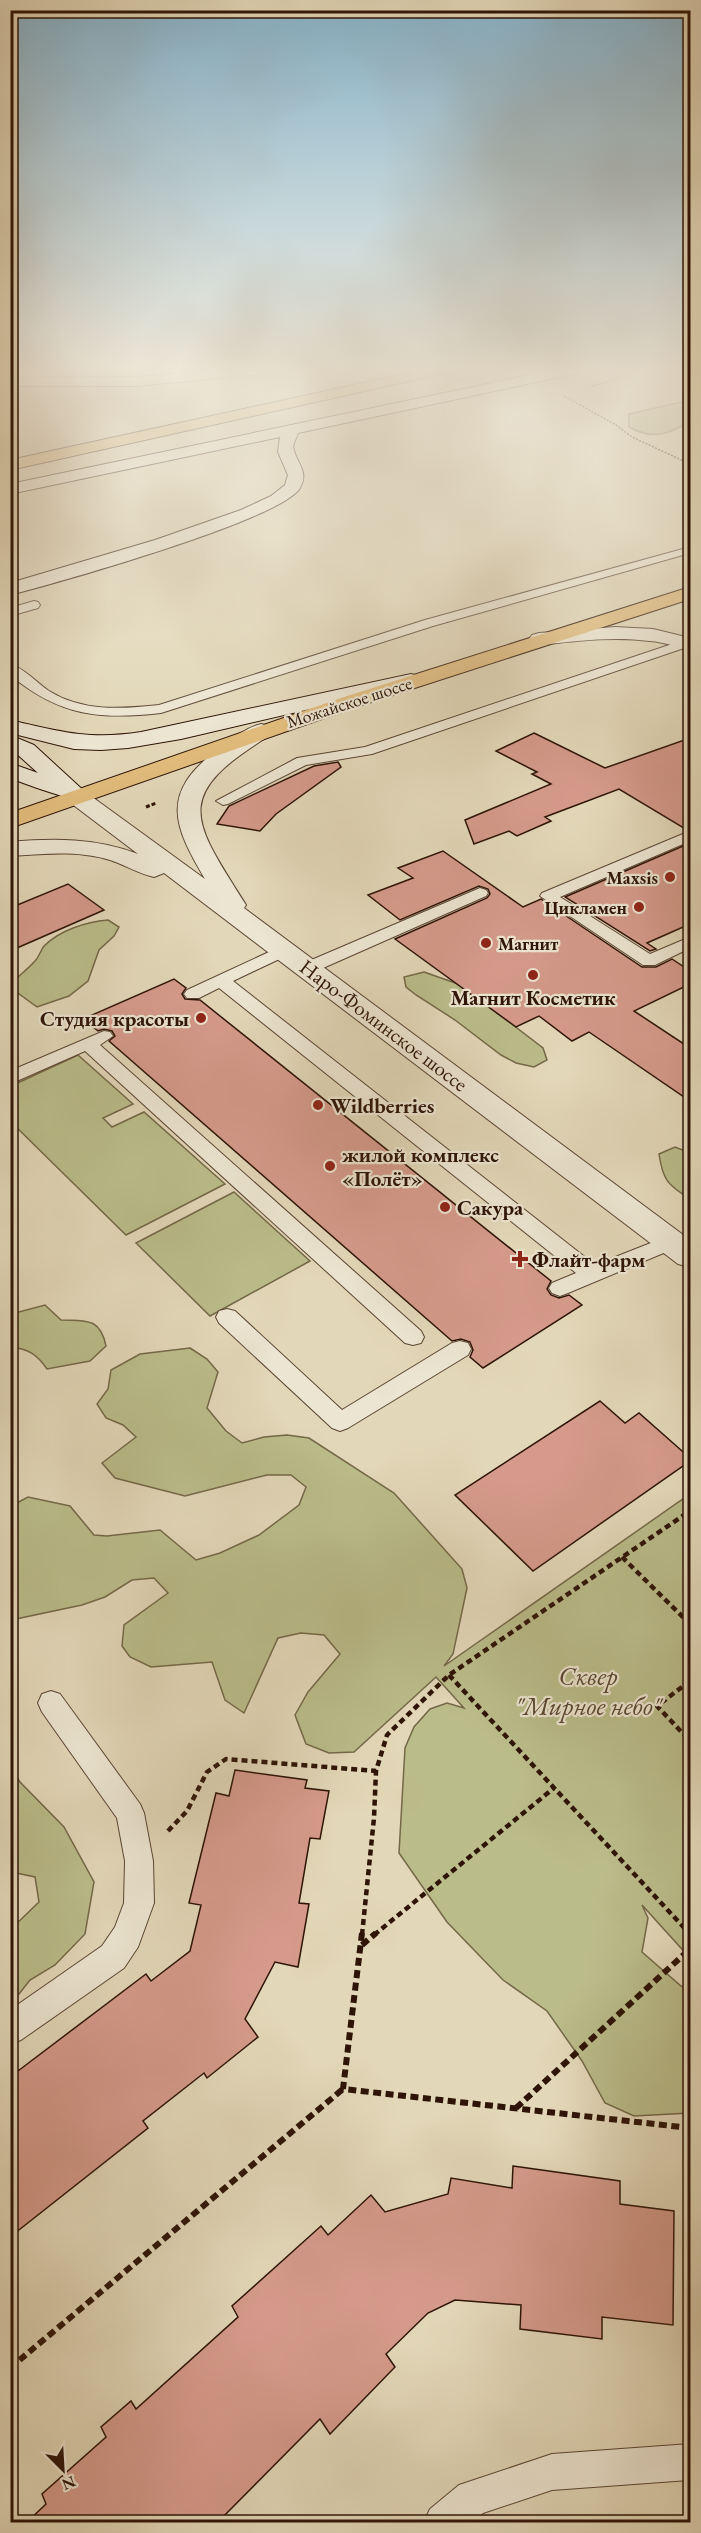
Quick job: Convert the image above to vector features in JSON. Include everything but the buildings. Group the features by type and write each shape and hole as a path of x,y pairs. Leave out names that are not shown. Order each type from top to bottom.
{"main road":[{"path":"10,589 229,521 271,503 291,488"},
{"name":"Можайское шоссе","path":"10,821 261,731 539,639 690,593"},
{"path":"539,639 621,631 656,633 690,643"},
{"path":"10,726 51,739 76,743 146,738 427,676"},
{"path":"240,917 201,851 191,825 188,802 194,787 209,770 230,751 261,731"},
{"name":"Наро-Фоминское шоссе","path":"10,742 26,750 76,796 681,1249"},
{"name":"Наро-Фоминское шоссе","path":"10,770 76,796"},
{"path":"10,849 66,845 97,848 133,858 240,917"}],"lane":[{"path":"10,668 54,701 77,709 130,713 161,709 429,623 690,550"},
{"path":"10,612 34,605"},
{"path":"223,801 302,761 367,751 690,643"},
{"path":"690,836 548,896 650,961 690,942"},
{"path":"308,968 480,893"},
{"path":"193,994 284,950"},
{"path":"220,980 592,1274"},
{"path":"10,1078 96,1040 412,1337"},
{"path":"560,1288 639,1257 681,1249"},
{"path":"227,1317 340,1422 460,1349"},
{"path":"10,2029 113,1957 127,1936 139,1903 139,1862 130,1813 51,1703"},
{"path":"443,2523 472,2498 552,2472 689,2462"}],"path":[{"path":"146,807 156,803"},
{"path":"10,2368 343,2089 362,1945 376,1771 387,1735 449,1675 690,1511"},
{"path":"622,1557 690,1624"},
{"path":"449,1675 690,1934"},
{"path":"690,1682 657,1706 690,1741"},
{"path":"139,1862 187,1811 207,1772 226,1759 376,1771"},
{"path":"362,1945 554,1788"},
{"path":"515,2108 690,1949"},
{"path":"343,2089 690,2128"}],"green space":[{"path":"108,920 119,927 114,936 99,950 88,981 69,996 37,1007 11,988 11,984 36,960 50,940 74,928"},
{"path":"424,972 461,985 543,1048 547,1060 534,1067 516,1063 501,1055 406,987 404,977"},
{"path":"78,1055 133,1104 103,1118 112,1127 144,1112 225,1184 126,1235 11,1122 11,1086"},
{"path":"675,1147 690,1153 690,1199 672,1186 662,1170 659,1154"},
{"path":"234,1192 310,1261 210,1316 136,1243"},
{"path":"45,1305 61,1320 85,1321 96,1325 106,1346 90,1361 47,1369 32,1353 11,1347 11,1314"},
{"name":"Сквер \"Мирное небо\"","path":"190,1348 207,1359 218,1372 207,1408 226,1431 242,1443 264,1437 287,1435 309,1438 394,1493 462,1569 467,1588 453,1654 444,1666 690,1494 690,1958 642,1905 648,1918 642,1952 681,1986 690,1989 690,2113 634,2116 605,2103 582,2061 547,2011 503,1980 447,1922 399,1853 405,1748 414,1727 430,1709 447,1703 464,1708 436,1677 354,1752 329,1753 306,1744 295,1715 308,1692 340,1654 324,1635 301,1633 278,1638 244,1713 225,1700 212,1662 151,1667 130,1657 122,1646 124,1625 168,1593 154,1578 132,1580 105,1597 82,1605 11,1620 11,1506 28,1497 70,1506 94,1535 107,1536 160,1530 196,1560 220,1553 259,1535 299,1505 306,1487 291,1475 267,1475 185,1496 115,1478 102,1463 136,1437 123,1425 106,1418 97,1404 108,1389 111,1370 140,1354"},
{"path":"10,1766 20,1782 64,1827 94,1882 85,1934 55,1965 30,1980 11,2004 11,1929 39,1902 35,1877 11,1872"}],"place":[{"name":"Maxsis","path":"670,877"},
{"name":"Цикламен","path":"639,907"},
{"name":"Магнит","path":"486,943"},
{"name":"Магнит Косметик","path":"533,975"},
{"name":"Студия красоты","path":"201,1018"},
{"name":"Wildberries","path":"318,1105"},
{"name":"жилой комплекс «Полёт»","path":"330,1166"},
{"name":"Сакура","path":"445,1207"},
{"name":"Флайт-фарм","path":"520,1259"}]}
